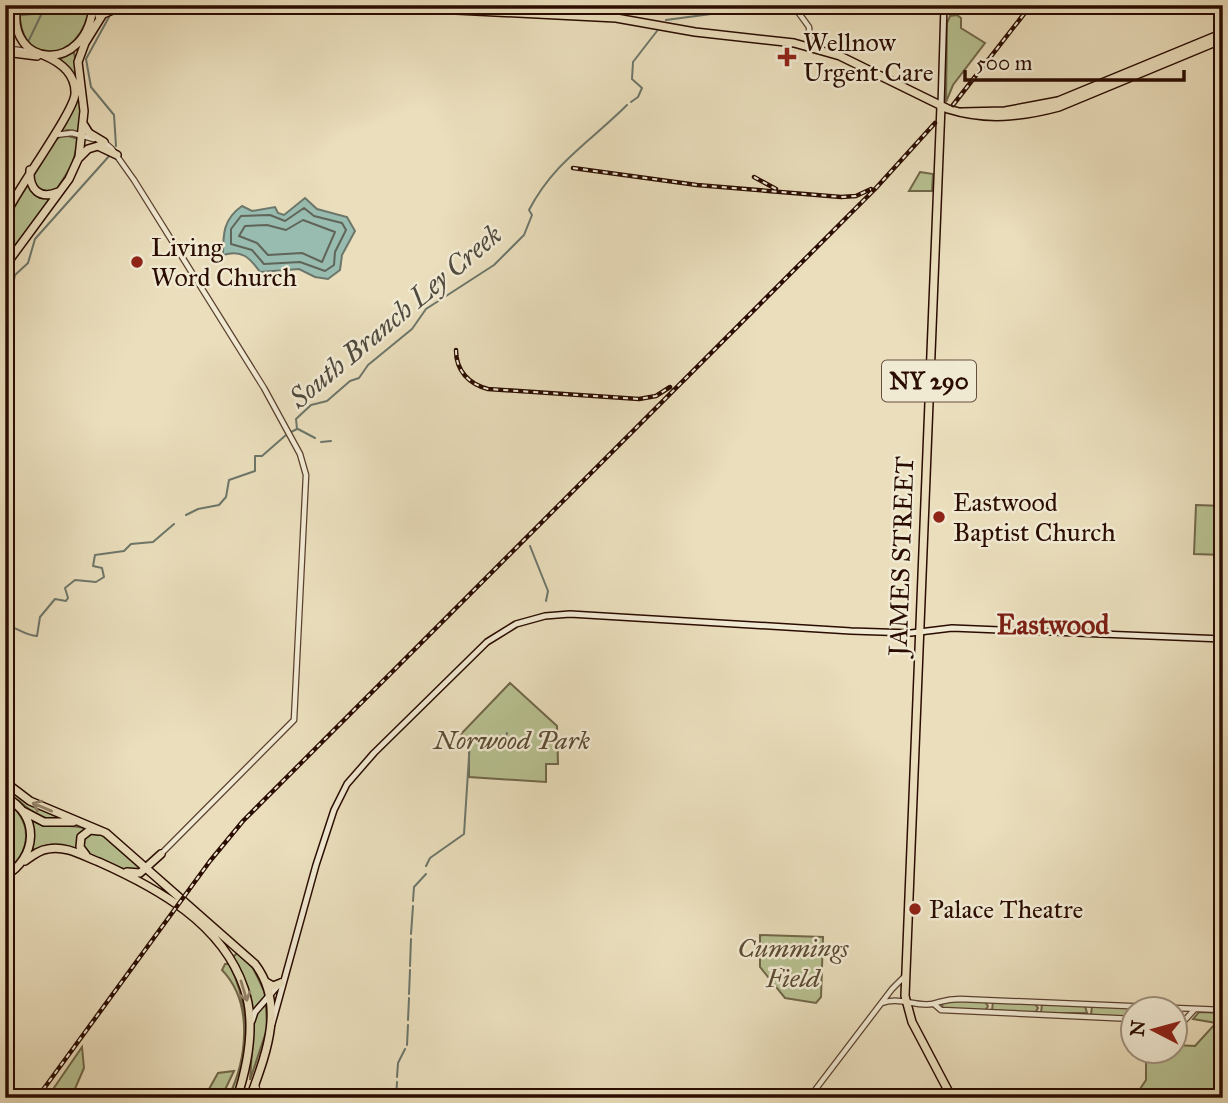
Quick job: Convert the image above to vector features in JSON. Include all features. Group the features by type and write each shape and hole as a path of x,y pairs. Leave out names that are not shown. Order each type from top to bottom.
{"main road":[{"path":"5,216 30,169 75,98 73,80 60,64 40,54 22,40 15,20 17,5"},
{"path":"88,30 93,5"},
{"path":"83,99 76,62 81,41 103,14 124,5 210,5"},
{"path":"357,5 616,18 695,33 810,46 874,72 941,106 971,116 1005,117 1059,107 1223,39"},
{"name":"JAMES STREET","path":"944,5 903,978 906,1003 913,1025 952,1098"},
{"path":"77,162 84,125 80,55 103,14"},
{"path":"959,112 1013,110 1063,99 1223,33"},
{"path":"40,54 60,55 81,41"},
{"path":"5,50 26,53 60,64"},
{"path":"84,125 89,133 104,142"},
{"path":"5,266 61,191 77,162 88,149 98,146 117,155"},
{"path":"30,169 31,185 38,193 50,195 61,191"},
{"path":"255,1096 256,1082 271,1027 330,821 352,778 487,642 516,624 558,614 919,633 952,628 1223,639"},
{"path":"5,782 30,801 106,834 238,948 255,964 266,982 270,996 271,1027"},
{"path":"5,797 44,822 84,823"},
{"path":"22,809 29,823 31,837 24,861"},
{"path":"89,858 80,847 82,835 90,830 106,834"},
{"path":"5,876 24,861 49,848 68,850 161,892 215,939 227,946 238,948"},
{"path":"129,854 145,860 161,854"},
{"path":"115,869 135,874 161,854"},
{"path":"161,854 156,868 164,884"},
{"path":"215,939 235,967 245,989 250,1030"},
{"path":"255,1096 246,1082 250,1030 255,1012 281,984 287,970"},
{"path":"266,982 274,986 281,984"},
{"path":"237,1098 246,1064"},
{"path":"246,1082 256,1082"}],"street":[{"path":"793,5 809,27 810,46"},
{"path":"5,41 15,20"},
{"path":"5,50 40,54"},
{"path":"51,137 68,132 83,136 104,142 117,155 264,388 300,454 306,475 294,720 161,854"},
{"path":"809,1098 903,978"},
{"path":"889,993 895,1000"},
{"path":"881,1003 895,1000 934,1004 942,999 960,999 1223,1010"},
{"path":"934,1004 941,1010 1120,1017"},
{"path":"1190,1014 1194,1010"}],"green space":[{"path":"20,5 90,5 84,25 75,40 63,49 50,53 38,50 28,41 21,26"},
{"path":"957,15 961,18 961,28 985,43 953,85 946,102 947,23 950,16"},
{"path":"74,52 82,106 81,132 67,130 58,133 70,114 76,96 73,78 60,59"},
{"path":"64,135 79,139 72,165 57,189 45,193 33,185 35,171 46,149"},
{"path":"920,172 933,174 932,191 909,191"},
{"path":"27,181 31,190 53,196 5,259 5,221"},
{"path":"1196,505 1223,506 1223,555 1194,554"},
{"name":"Norwood Park","path":"510,683 557,726 558,764 546,764 546,782 469,777 469,744 461,734"},
{"path":"5,787 27,803 60,818 37,814 5,792"},
{"path":"5,801 21,817 26,836 20,856 5,872"},
{"path":"30,820 44,825 88,829 85,830 80,853 41,848 33,851"},
{"path":"91,832 101,834 142,870 119,868 87,853 82,848 82,839"},
{"name":"Cummings Field","path":"760,935 823,937 821,997 816,1003 785,998 760,967"},
{"path":"237,953 253,968 267,997 253,1011 247,986 233,957"},
{"path":"225,964 229,964 236,980 244,1013 244,1047 234,1098 228,1098 240,1067 243,1015 232,983 222,970"},
{"path":"943,1000 985,1002 988,1006 985,1011 942,1008"},
{"path":"993,1002 1035,1004 1038,1008 1035,1013 992,1010"},
{"path":"1042,1004 1085,1006 1087,1013 1041,1013"},
{"path":"266,1005 267,1029 250,1080 254,1020 257,1012"},
{"path":"1092,1006 1120,1007 1120,1016 1091,1015"},
{"path":"1199,1012 1223,1013 1223,1098 1134,1098 1146,1080 1146,1064 1190,1064 1190,1046 1195,1046 1216,1023 1193,1019"},
{"path":"82,1047 84,1068 71,1098 47,1098"},
{"path":"234,1071 221,1098 204,1098 218,1073"}],"water":[{"path":"305,198 317,209 347,217 355,231 342,255 340,270 328,279 315,277 299,269 260,272 245,256 235,253 223,255 224,234 228,222 242,206 252,211 275,207 278,213 284,215"}],"waterway":[{"path":"40,5 43,13"},
{"name":"South Branch Ley Creek","path":"666,20 778,5"},
{"path":"22,15 86,9"},
{"path":"29,40 41,15"},
{"path":"109,17 86,59 91,87 114,115 116,146"},
{"name":"South Branch Ley Creek","path":"631,102 638,97 642,88 632,79 633,62 657,31"},
{"name":"South Branch Ley Creek","path":"291,432 297,429 296,419 311,405 327,401 350,381 359,378 368,365 412,329 426,309 494,265 524,235 532,215 529,210 550,179 627,105"},
{"path":"9,333 9,303 15,275 28,263 35,239 110,155"},
{"path":"298,429 315,438"},
{"name":"South Branch Ley Creek","path":"186,515 198,509 219,505 226,497 229,480 255,471 255,456 262,456 286,435"},
{"path":"321,442 331,441"},
{"name":"South Branch Ley Creek","path":"5,625 37,636 40,617 55,599 66,601 68,598 65,588 75,580 96,582 104,577 102,568 93,566 95,555 124,551 131,544 153,542 174,524"},
{"path":"530,546 548,591 546,601"},
{"path":"471,736 506,736 507,733"},
{"path":"426,866 430,858 464,834 470,741"},
{"path":"413,901 414,887 426,874"},
{"path":"411,934 413,906"},
{"path":"410,966 411,939"},
{"path":"409,994 410,970"},
{"path":"408,1020 409,998"},
{"path":"407,1045 408,1025"},
{"path":"397,1077 398,1063 405,1049"},
{"path":"396,1098 397,1082"}],"railway":[{"path":"953,105 1031,5"},
{"path":"37,1098 210,861 243,821 876,188 935,123"},
{"path":"573,168 697,185 841,197 856,196 871,189"},
{"path":"754,177 776,189"},
{"path":"456,350 458,364 465,376 488,389 639,399 656,396 670,387"}],"place":[{"name":"Wellnow Urgent Care","path":"787,57"},
{"name":"Living Word Church","path":"137,262"},
{"name":"Eastwood Baptist Church","path":"939,517"},
{"name":"Palace Theatre","path":"915,909"}],"district":[{"name":"Eastwood","path":"1053,624"}]}
